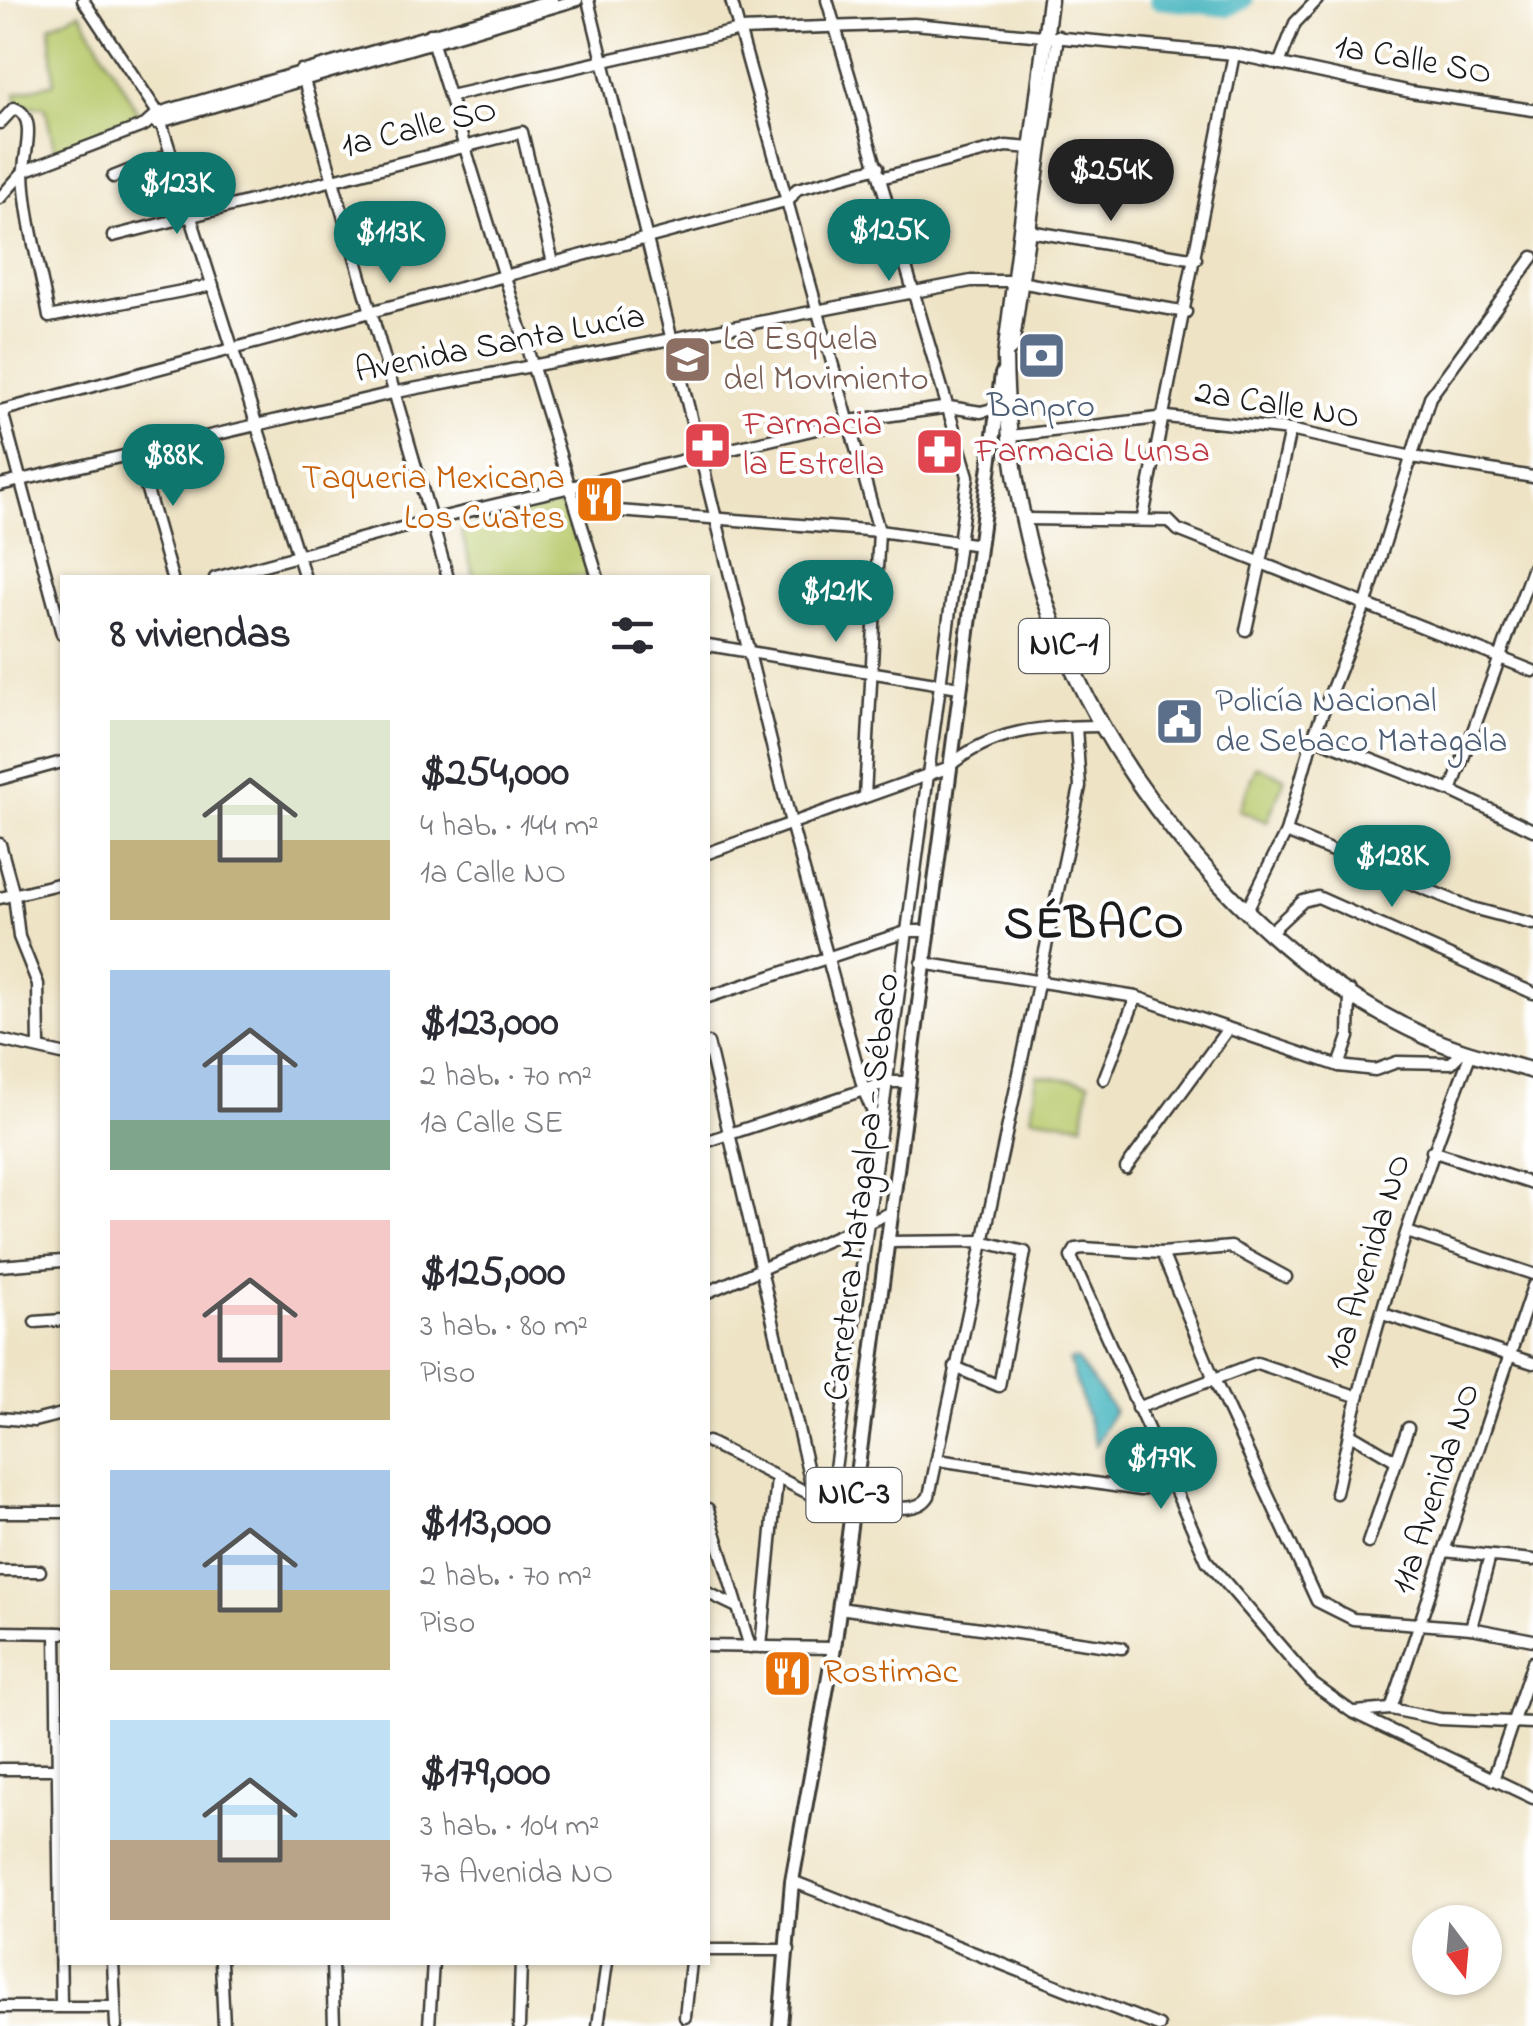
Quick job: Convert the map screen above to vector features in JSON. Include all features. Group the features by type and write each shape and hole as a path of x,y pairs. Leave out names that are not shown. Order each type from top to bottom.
{"highway":[{"name":"NIC-1","path":"1050,0 1050,32 1031,148 1020,283 1005,356 1011,436 1026,518 1042,584 1073,670 1103,726 1164,816 1269,934 1422,1035 1533,1071"}],"main road":[{"name":"Carretera Matagalpa - Sébaco","path":"780,2026 792,1881 834,1648 1005,356"}],"street":[{"path":"83,0 160,117 304,575"},
{"path":"431,38 552,0"},
{"path":"0,198 24,171 160,117 302,74 577,0"},
{"path":"588,0 704,458 790,823 864,1090 881,1130"},
{"path":"731,0 879,531 864,796"},
{"path":"827,0 968,476 830,1506"},
{"path":"1279,64 1295,22 1316,0"},
{"name":"1a Calle SO","path":"450,96 603,58 740,30 914,24 1050,32 1234,54 1411,92 1533,110"},
{"path":"1050,32 1026,230 1196,260"},
{"path":"431,38 468,144 531,365 597,575"},
{"path":"1143,517 1166,416 1234,54"},
{"path":"302,74 447,575"},
{"path":"0,122 14,108 23,112 28,137 24,171 48,317 213,285"},
{"name":"1a Calle SO","path":"113,236 522,132 554,263"},
{"path":"60,619 1,411 789,200 798,189 1006,146 1031,148"},
{"path":"112,177 172,154"},
{"path":"1246,912 1286,832 1313,737 1366,603 1430,397 1533,257"},
{"name":"Avenida Santa Lucía","path":"0,485 397,392 971,280 1020,283 1186,312"},
{"path":"226,575 432,520 850,421 949,407 981,412 996,408"},
{"name":"2a Calle NO","path":"1011,436 1166,416 1290,430 1412,458 1531,473"},
{"path":"1246,630 1290,430"},
{"path":"136,451 171,575"},
{"path":"579,508 879,531 980,545"},
{"path":"1026,518 1143,517 1170,521 1178,530 1533,671"},
{"path":"1451,792 1530,585 1533,568"},
{"path":"710,645 959,686"},
{"path":"710,1443 830,1506 914,1509 924,1505 938,1460 981,1241 1080,787 1076,726"},
{"path":"710,851 948,768 980,741 1076,726 1103,726"},
{"path":"1313,737 1532,826"},
{"path":"0,779 60,763"},
{"path":"1286,832 1472,908 1533,924"},
{"path":"0,844 14,895 19,937 38,984 39,1047"},
{"path":"0,898 60,884"},
{"path":"1269,934 1303,901 1318,897 1533,992"},
{"path":"710,996 909,931 926,931"},
{"path":"922,962 1136,997 1339,1066 1376,1070 1397,1062 1452,1062 1467,1052"},
{"path":"1339,1066 1349,1037 1350,991"},
{"path":"1104,1079 1136,997"},
{"path":"1126,1168 1227,1030"},
{"path":"0,1040 60,1053"},
{"path":"0,1050 18,1043"},
{"path":"710,1051 814,1498"},
{"name":"10a Avenida NO","path":"1336,1493 1356,1396 1467,1052"},
{"path":"710,1140 888,1082 906,1082"},
{"path":"1432,1151 1533,1184"},
{"path":"710,1291 890,1213"},
{"path":"1406,1232 1533,1274"},
{"path":"886,1242 981,1241 1024,1252 999,1386 955,1367"},
{"path":"1286,1277 1231,1247 1162,1253 1084,1248 1072,1252 1094,1314 1207,1561 1313,1684 1352,1712 1533,1798"},
{"path":"1162,1253 1214,1379 1317,1601 1353,1619 1422,1628 1471,1628 1533,1640"},
{"path":"0,1266 60,1261"},
{"name":"11a Avenida NO","path":"1391,1709 1422,1628 1533,1286"},
{"path":"1383,1314 1533,1364"},
{"path":"35,1322 60,1320"},
{"path":"1138,1408 1258,1363 1356,1396"},
{"path":"0,1418 34,1421 60,1414"},
{"path":"1368,1544 1408,1428"},
{"path":"1349,1433 1395,1460"},
{"path":"938,1460 1141,1490 1168,1482"},
{"path":"755,1647 777,1478"},
{"path":"0,1512 60,1512"},
{"path":"710,1516 737,1606 755,1647"},
{"path":"1444,1551 1533,1560"},
{"path":"1471,1628 1490,1556"},
{"path":"0,1571 40,1571"},
{"path":"710,1593 737,1606"},
{"path":"839,1608 1122,1648"},
{"path":"0,1632 59,1633 56,1769 60,1926"},
{"path":"710,1646 834,1648"},
{"path":"1494,1780 1533,1662"},
{"path":"1352,1712 1391,1709 1440,1719 1533,1723"},
{"path":"0,1769 56,1769"},
{"path":"792,1881 1159,2026"},
{"path":"710,1950 789,1950"},
{"path":"61,1965 62,2005"},
{"path":"113,1965 116,2026"},
{"path":"221,1965 224,2026"},
{"path":"332,1965 334,2026"},
{"path":"429,2026 433,1965"},
{"path":"519,2026 520,1965"},
{"path":"598,2026 607,1965"},
{"path":"686,2018 691,1965"},
{"path":"0,2006 114,2007"}],"green space":[{"path":"80,12 143,121 56,157 45,107 16,106 16,93 54,83 50,26"},
{"path":"554,505 571,510 590,575 473,575 461,531 521,510"},
{"path":"1256,766 1285,778 1267,822 1239,810"},
{"path":"1037,1075 1089,1082 1083,1124 1031,1117"}],"water":[{"path":"1076,1359 1114,1410 1096,1445 1069,1360"}],"waterway":[{"path":"1158,0 1227,8 1244,0"}],"place":[{"name":"Banpro","path":"1041,355"},
{"name":"La Esquela del Movimiento","path":"688,360"},
{"name":"Farmacia la Estrella","path":"708,445"},
{"name":"Farmacia Lunsa","path":"940,452"},
{"name":"Taqueria Mexicana Los Cuates","path":"600,499"},
{"name":"Policía Nacional de Sebaco Matagala","path":"1180,722"},
{"name":"Rostimac","path":"788,1673"}],"district":[{"name":"SÉBACO","path":"1095,926"}]}
